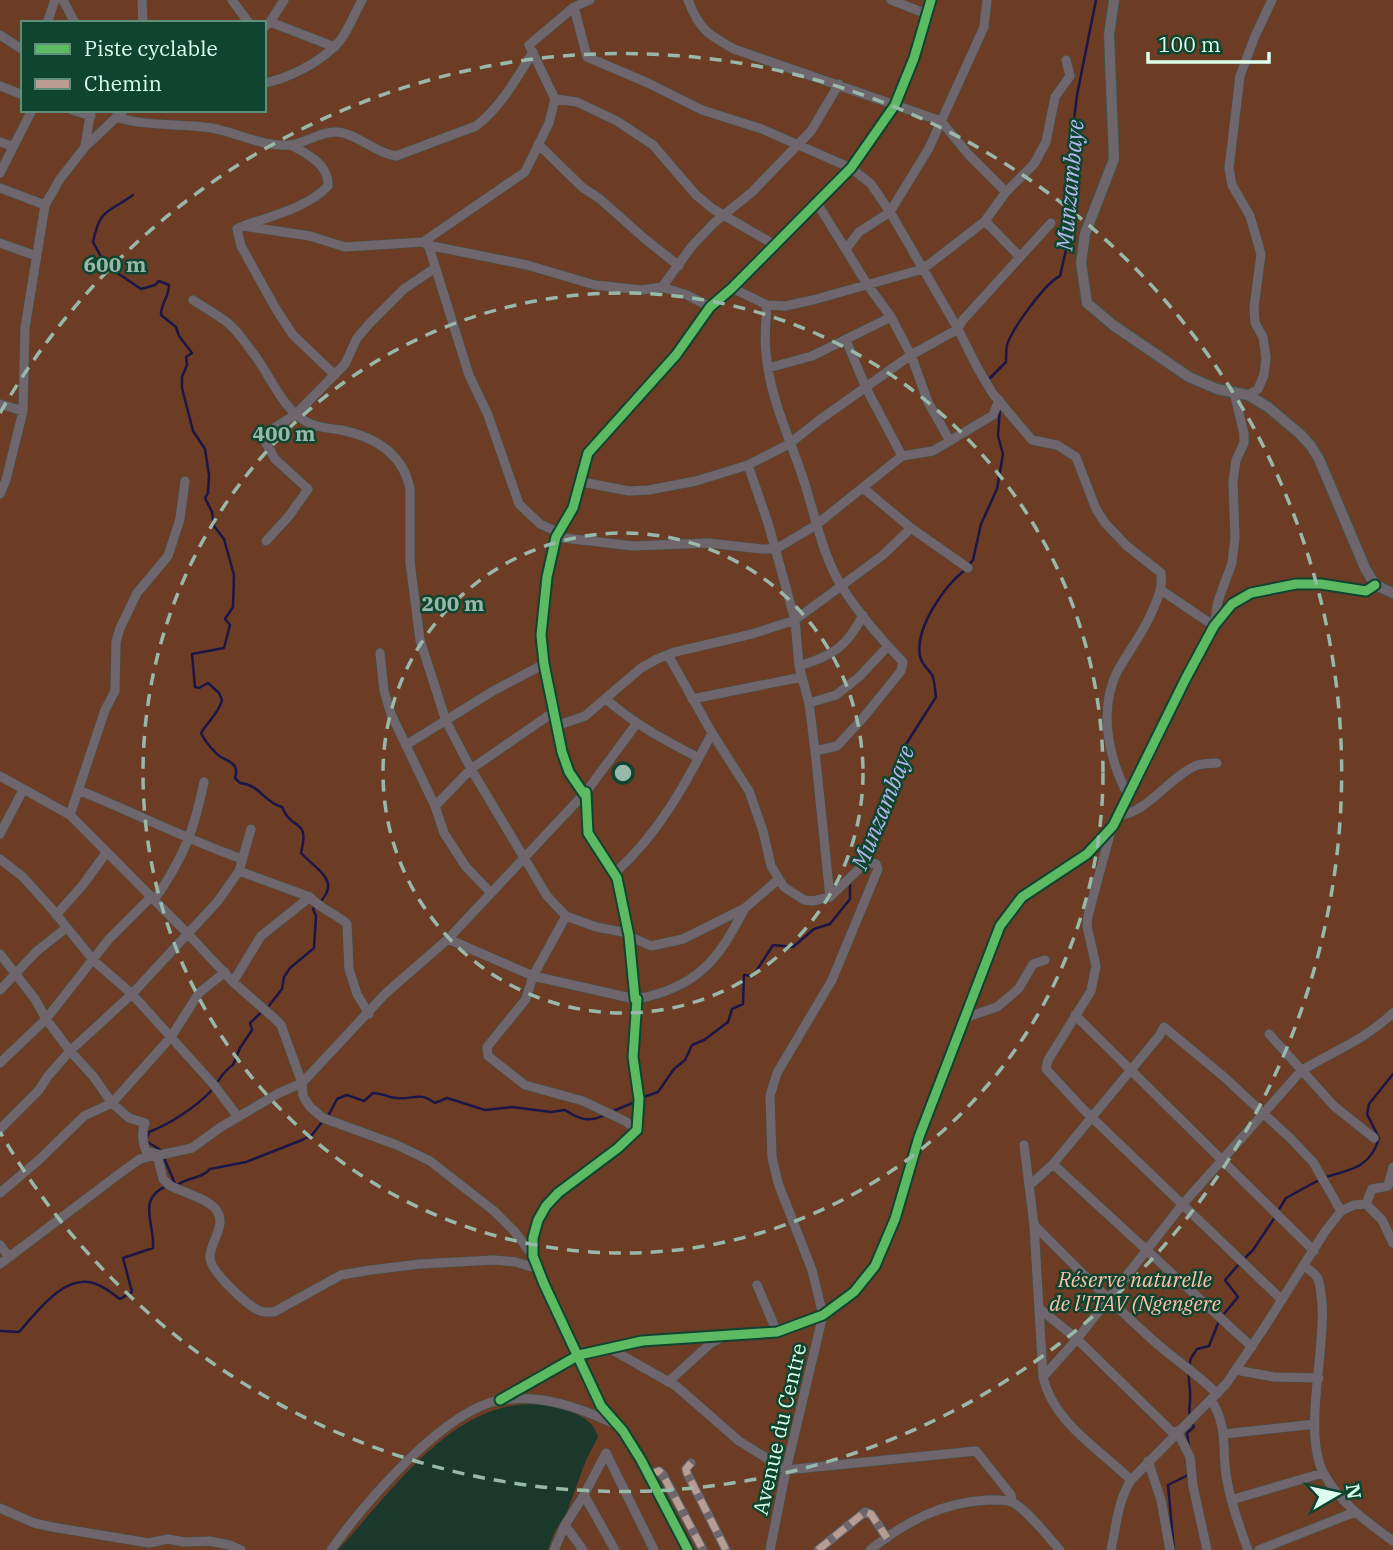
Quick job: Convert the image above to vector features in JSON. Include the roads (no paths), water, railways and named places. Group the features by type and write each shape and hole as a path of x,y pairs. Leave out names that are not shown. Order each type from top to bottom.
{"street":[{"path":"47,21 55,0"},
{"path":"63,0 74,21"},
{"path":"142,0 143,21"},
{"path":"232,0 248,21"},
{"path":"284,0 267,24 335,47"},
{"path":"266,83 301,69 335,47 362,0"},
{"path":"426,245 502,186 518,178 532,162 549,123 555,99 529,45 575,4 590,0"},
{"path":"688,0 698,24 708,35 734,49 941,121 968,154 1006,192"},
{"path":"891,0 927,14"},
{"path":"617,878 588,833 585,793 569,772 556,726 544,664 542,615 558,535 573,508 588,453 676,355 710,307 851,167 895,105 914,58 931,0"},
{"path":"846,249 859,232 890,212 929,148 984,27 987,0"},
{"path":"1114,0 1109,35 1114,159 1085,234 1081,263 1087,303 1113,325 1189,377 1217,389 1248,395 1281,416 1311,446 1375,585 1393,593"},
{"path":"1248,395 1258,388 1264,375 1266,357 1263,337 1255,323 1254,308 1261,254 1250,216 1233,185 1229,168 1240,76 1272,0"},
{"path":"575,4 587,57 702,110 799,144 851,167 871,184 890,212 958,329 976,367 996,397 1032,440 1057,445 1076,457 1096,509 1127,546 1161,573 1161,590 1142,633 1118,670 1110,695 1110,749 1115,769 1128,795"},
{"path":"0,35 21,49"},
{"path":"0,494 23,411 25,328 45,205 85,147 120,113 133,123 209,128 265,143 290,145 334,132 348,135 384,154 396,156 476,126 500,102 533,52"},
{"path":"732,288 767,305 785,306 923,269 985,220 1006,192 1041,154 1055,97 1070,76 1066,60"},
{"path":"662,287 692,246 714,223 799,144 822,115 839,84"},
{"path":"0,86 21,94"},
{"path":"555,99 584,105 617,121 653,145 696,195 724,216 775,244"},
{"path":"0,173 31,112"},
{"path":"85,147 91,113"},
{"path":"0,142 12,146"},
{"path":"538,144 582,187 679,266"},
{"path":"290,145 315,159 328,180 328,186 319,195 302,204 237,229 241,246 275,309 293,335 335,375"},
{"path":"0,188 45,205"},
{"path":"817,203 867,284 891,317 911,355 928,402 950,441"},
{"path":"985,220 1020,257"},
{"path":"582,482 629,491 649,490 696,481 748,465 789,444 911,355 958,329 962,321 1051,223"},
{"path":"243,226 310,236 345,247 426,245 527,265 595,285 642,290 662,287 687,295 710,307"},
{"path":"0,243 36,256"},
{"path":"426,245 469,375 488,415 519,504 540,524 558,535 633,546 708,543 776,548 816,525 902,456 933,451 993,415 996,397"},
{"path":"266,541 289,516 308,489 275,459 262,436 296,414 345,364 357,338 370,323 404,289 435,268"},
{"path":"193,300 231,325 296,414 314,426 371,439 386,447 402,466 410,489 410,562 420,640 446,721 536,881 566,916 596,927 628,934 651,946 666,944 745,908 779,878"},
{"path":"767,305 765,336 768,368 789,444 833,571 863,615 903,662 901,671 837,746 816,751"},
{"path":"768,368 812,356 891,317"},
{"path":"846,340 866,388 902,456"},
{"path":"1214,626 1217,601 1232,563 1235,538 1233,482 1236,460 1244,443 1234,392"},
{"path":"0,404 23,411"},
{"path":"748,465 776,548 795,620 799,666 809,703 816,751 830,897"},
{"path":"69,815 105,710 115,691 116,642 120,628 137,593 168,556 180,519 185,481"},
{"path":"863,488 911,528 968,568"},
{"path":"556,726 585,716 641,668 668,655 795,620 883,555 911,528"},
{"path":"1282,1300 1093,1118 1046,1069 1048,1060 1094,982 1096,966 1087,926 1088,916 1103,854 1113,826 1214,626 1232,604 1251,593 1270,588 1321,584 1366,592 1375,585"},
{"path":"1161,590 1214,626"},
{"path":"799,666 825,658 838,649 849,640 863,615"},
{"path":"809,703 836,695 859,677 888,646"},
{"path":"380,653 384,691 435,806 444,833 466,867 491,893"},
{"path":"668,655 749,792 763,831 771,866 784,887 804,900 813,901 830,897 866,862 876,863 878,869 832,980 777,1073 770,1096 772,1157 778,1183 812,1270 823,1315"},
{"path":"406,745 493,691 544,664"},
{"path":"692,698 802,677"},
{"path":"606,699 654,735 699,758"},
{"path":"435,806 471,769 555,711"},
{"path":"0,1264 140,1159 192,1148 238,1117 302,1083 386,993 448,939 585,793 637,723"},
{"path":"533,1256 533,1238 538,1220 546,1206 558,1193 618,1148 637,1130 639,1099 633,1057 636,999 618,872 664,818 712,733"},
{"path":"1117,816 1132,813 1195,766 1217,763"},
{"path":"0,776 69,815 233,982 281,1025 302,1083 303,1096 310,1107 326,1119 397,1145 430,1161 495,1211 515,1232 533,1256 601,1406 623,1431 688,1550"},
{"path":"0,1063 46,1019 109,939 153,898 176,868 195,824 204,782"},
{"path":"0,834 23,790"},
{"path":"78,790 189,840 242,859"},
{"path":"331,1550 375,1495 450,1424 478,1407 500,1400 579,1355 642,1341 777,1332 823,1315 854,1292 875,1266 895,1219 919,1137 1000,926 1013,906 1034,888 1087,854 1113,826"},
{"path":"0,1129 39,1090 70,1051 132,994 218,901 239,871 251,829"},
{"path":"56,915 88,879 106,853"},
{"path":"0,859 23,877 94,961 132,994 216,1088 238,1117"},
{"path":"239,871 310,897 317,905 335,913 348,924 349,969 357,994 369,1014"},
{"path":"233,982 261,936 310,897"},
{"path":"448,939 533,976 636,999 653,996 685,984 704,970 731,935 745,908"},
{"path":"566,916 533,976 526,999 487,1047 488,1056 525,1085 583,1101 625,1121 637,1130"},
{"path":"0,990 37,951 66,929"},
{"path":"0,954 70,1051 93,1076 112,1103 129,1118 145,1123 142,1131 146,1151 161,1155"},
{"path":"964,1018 997,1007 1019,988 1032,964 1045,960"},
{"path":"0,1193 84,1116 112,1103 171,1037 199,993 225,972"},
{"path":"1043,1377 1077,1339 1182,1205 1301,1070 1360,1040 1393,1013"},
{"path":"1075,1015 1314,1251"},
{"path":"1030,1185 1053,1164 1093,1118 1164,1027 1223,1076 1313,1162 1341,1211"},
{"path":"1269,1034 1334,1106 1374,1138"},
{"path":"1024,1145 1034,1225 1043,1377 1047,1393 1060,1414 1131,1480"},
{"path":"161,1155 163,1179 169,1185 216,1209 220,1217 220,1227 212,1244 210,1260 214,1268 256,1310 274,1312 341,1275 372,1270 494,1260 516,1262 538,1269"},
{"path":"1053,1164 1252,1347"},
{"path":"1366,1204 1372,1189 1388,1186 1393,1167"},
{"path":"1111,1550 1125,1489 1131,1480 1214,1397 1236,1370 1341,1211 1354,1205 1366,1204 1382,1220 1393,1243"},
{"path":"1034,1225 1107,1298 1214,1397 1224,1434 1226,1476 1231,1500 1248,1550"},
{"path":"0,1245 9,1257"},
{"path":"1305,1266 1317,1277 1321,1289 1323,1319 1315,1424 1318,1460 1323,1473 1341,1500 1391,1542"},
{"path":"757,1285 777,1332"},
{"path":"1040,1309 1077,1339 1176,1433 1190,1457 1193,1486 1207,1550"},
{"name":"Avenue du Centre","path":"770,1550 823,1315"},
{"path":"668,1381 711,1343 723,1337"},
{"path":"609,1348 668,1381 738,1441 786,1470 976,1451 1011,1495 1012,1502 1060,1550"},
{"path":"1236,1370 1273,1377 1319,1378"},
{"path":"500,1400 553,1401 580,1408 616,1424"},
{"path":"1224,1434 1315,1424"},
{"path":"554,1550 606,1452 654,1550"},
{"path":"1148,1461 1161,1500 1170,1550"},
{"path":"691,1462 686,1469 687,1473 726,1550"},
{"path":"649,1475 659,1471 663,1475 703,1550"},
{"path":"1231,1500 1323,1473"},
{"path":"584,1495 615,1550"},
{"path":"870,1550 919,1517 936,1510 984,1500 1012,1502"},
{"path":"0,1508 34,1523 52,1527 149,1542 168,1539 184,1542 209,1541 241,1550"},
{"path":"818,1550 865,1512 871,1514 887,1538"},
{"path":"1259,1550 1355,1513"},
{"path":"565,1525 583,1550"}],"waterway":[{"name":"Munzambaye","path":"990,382 989,379 1006,362 1007,345 1022,318 1046,287 1060,276 1067,246 1069,160 1077,95 1096,0"},
{"path":"133,195 102,216 93,242 104,262 141,289 159,281 169,285 161,315 176,327 179,336 192,353 186,357 182,388 193,431 205,449 209,475 205,498 212,512 214,526 224,539 234,575 233,607 225,619 230,625 224,648 192,654 195,687 199,688 208,683 219,693 222,700 201,733 218,755 233,764 236,768 235,778 240,783 253,787 282,807 290,820 302,829 301,853 322,873 328,885 327,892 313,909 316,916 314,948 290,968 284,977 282,989 268,1007"},
{"name":"Munzambaye","path":"969,565 973,560 981,524 997,489 1003,454 998,436 1000,407"},
{"name":"Munzambaye","path":"855,869 874,827 886,812 901,752 936,697 933,677 920,656 922,633 940,597 965,570"},
{"name":"Munzambaye","path":"641,1098 658,1092 674,1069 685,1060 692,1045 704,1040 728,1022 732,1009 743,1004 744,975 753,976 773,945 793,947 814,929 830,924 850,899 850,882"},
{"path":"162,1151 146,1141 149,1132 182,1115 211,1091 223,1073 233,1065 252,1030 250,1023 263,1011"},
{"path":"1325,1177 1359,1166 1371,1155 1379,1138 1367,1114 1369,1104 1393,1074"},
{"path":"328,1116 337,1099 347,1095 364,1101 373,1093 396,1098 420,1097 435,1103 447,1098 485,1110 512,1107 551,1112 565,1110 585,1119 595,1119 607,1114"},
{"path":"613,1111 635,1102"},
{"path":"164,1158 176,1186 203,1175 210,1169 246,1162 302,1140 312,1135 322,1122"},
{"path":"1278,1211 1286,1198 1319,1180"},
{"path":"0,1331 19,1332 53,1296 73,1284 96,1284 120,1299 132,1292 123,1258 153,1248 149,1205 152,1197 167,1186"},
{"path":"1244,1259 1275,1217"},
{"path":"1223,1315 1238,1297 1225,1280 1239,1264"},
{"path":"1189,1367 1197,1349 1209,1346 1219,1321"},
{"path":"1189,1373 1189,1413 1194,1427 1187,1433 1189,1448"},
{"path":"1174,1550 1168,1485 1189,1472"}],"park label":[{"name":"Réserve naturelle de l'ITAV (Ngengere","path":"1135,1291"}]}
